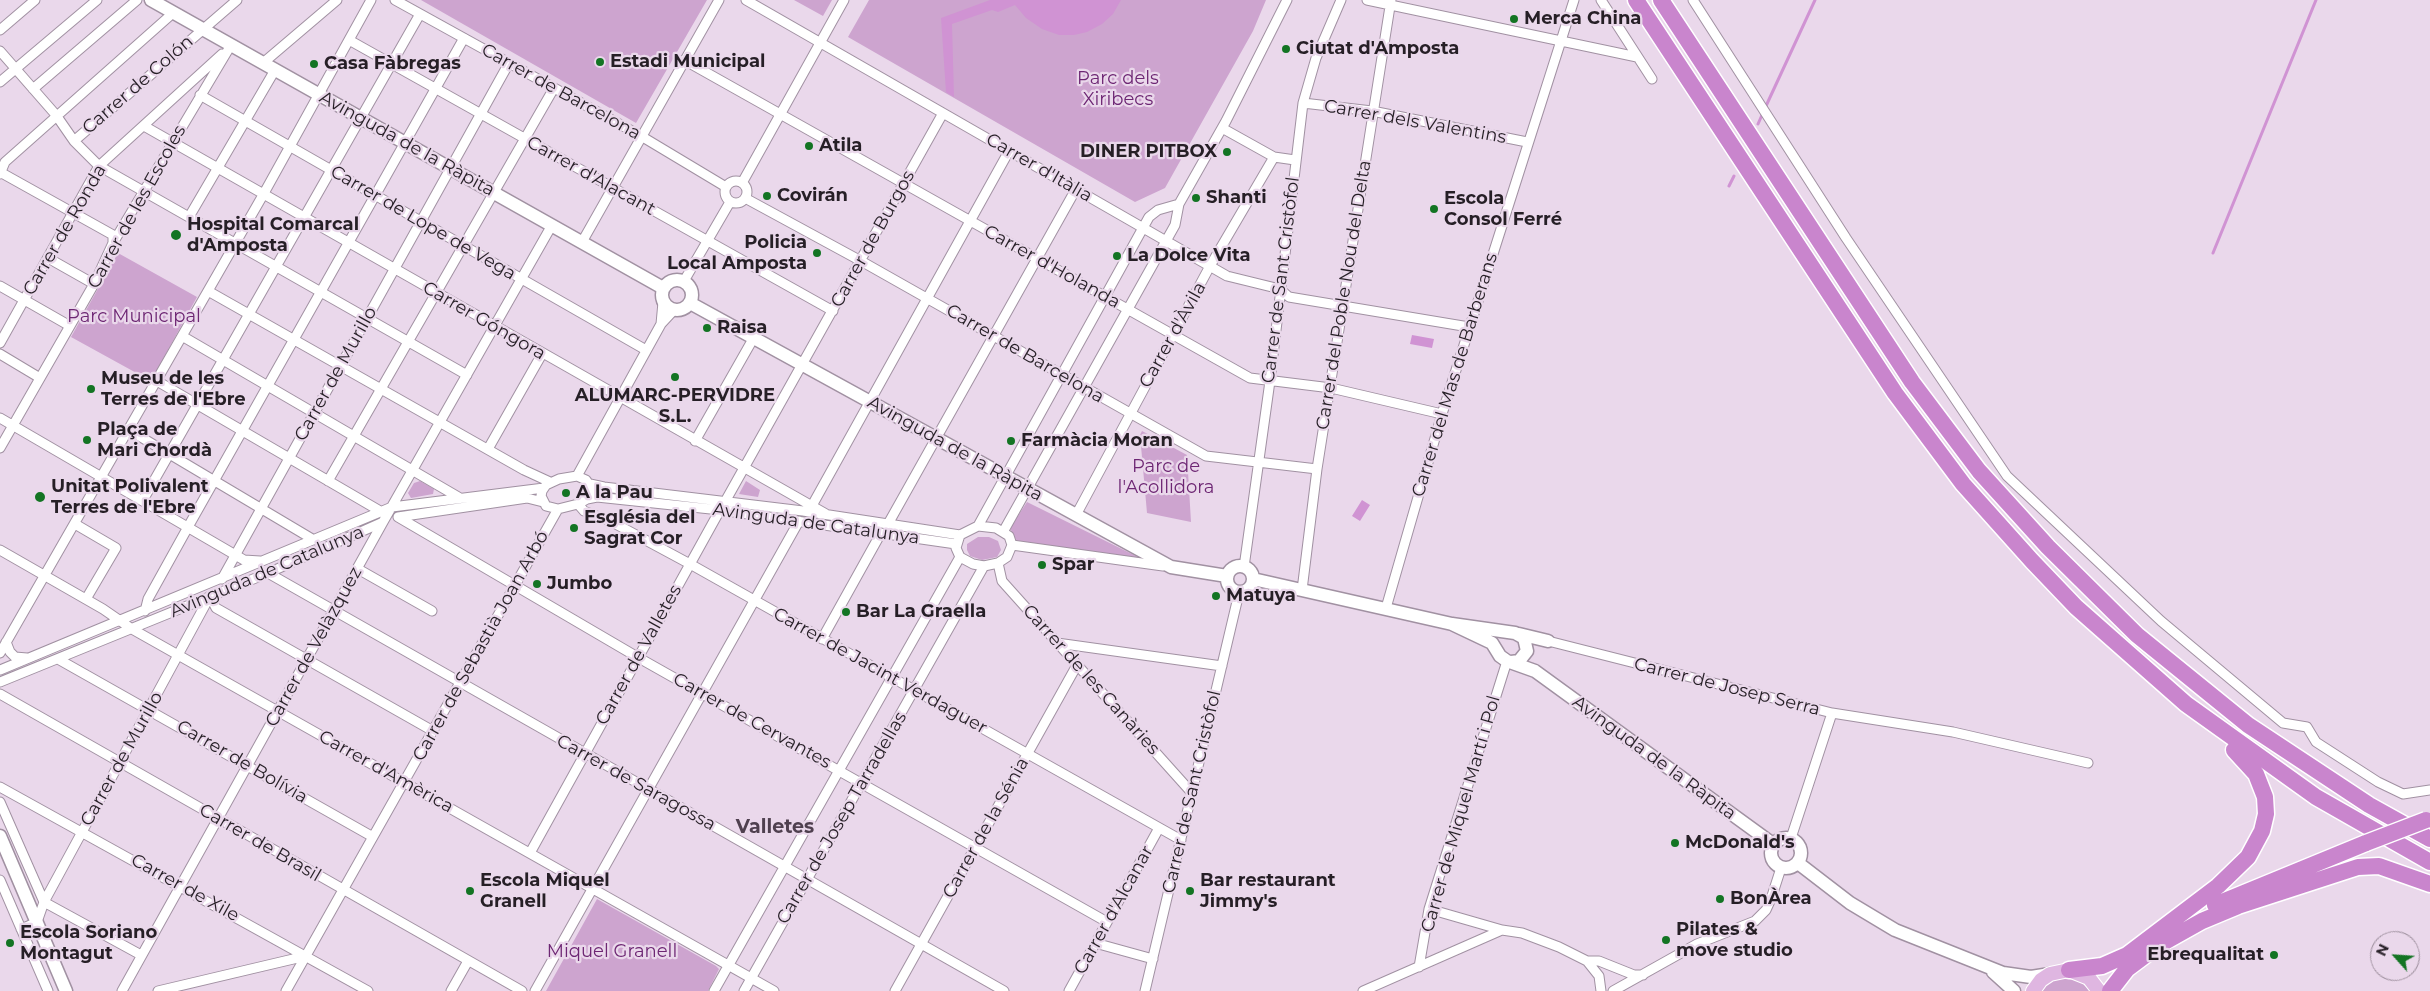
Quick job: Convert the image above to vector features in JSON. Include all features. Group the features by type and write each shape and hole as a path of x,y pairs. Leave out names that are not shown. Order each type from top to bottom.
{"highway":[{"path":"1636,0 1857,338 1963,484 2032,561 2076,607 2186,704 2239,744 2316,797 2430,862"},
{"path":"1662,0 1902,367 1979,471 2054,554 2137,635 2200,688 2281,748 2369,805 2430,840"},
{"path":"2110,991 2159,939 2248,857 2262,831 2266,814 2265,797 2260,781 2252,768 2123,649"},
{"path":"2281,748 2374,803 2429,823"},
{"path":"2159,939 2183,923 2244,891 2366,843 2429,823"},
{"path":"2069,970 2091,968 2113,962 2159,939 2217,914 2358,867 2379,866 2430,884"}],"main road":[{"path":"2033,991 2040,980 2050,974 2069,970 2089,978 2098,991"}],"street":[{"path":"0,30 35,0"},
{"path":"0,82 97,0"},
{"path":"33,89 137,0"},
{"name":"Avinguda de la Ràpita","path":"151,0 663,288"},
{"name":"Carrer de Colón","path":"74,141 237,0"},
{"path":"263,63 337,0"},
{"path":"0,654 263,195 371,0"},
{"name":"Carrer de Barcelona","path":"395,0 641,136 726,186"},
{"path":"582,242 719,0"},
{"name":"Carrer d'Itàlia","path":"746,0 1227,276 1280,289 1289,297 1343,304 1469,327"},
{"path":"742,182 844,0"},
{"path":"1003,532 1175,225 1179,204 1222,128 1275,27 1287,0"},
{"name":"Carrer de Sant Cristòfol","path":"1244,567 1270,381 1303,103 1316,58 1341,0"},
{"path":"1367,0 1390,2 1638,57"},
{"name":"Carrer del Mas de Barberans","path":"1386,608 1442,414 1527,142 1574,0"},
{"path":"1601,0 1652,80"},
{"path":"1693,0 1846,238 2007,476 2161,621 2283,723 2307,727 2316,742 2378,782 2403,794 2430,790"},
{"name":"Carrer del Poble Nou del Delta","path":"1302,590 1317,469 1390,2"},
{"path":"113,243 113,235 0,173 5,162 173,12"},
{"path":"143,500 420,14"},
{"path":"145,611 148,598 464,38"},
{"path":"1612,52 1622,44 1625,38"},
{"name":"Carrer d'Alacant","path":"349,40 834,311"},
{"name":"Carrer de les Escoles","path":"0,448 94,284 113,243 231,45"},
{"name":"Carrer de Ronda","path":"0,343 99,166 231,45"},
{"path":"0,51 56,115 74,141 99,166 468,375"},
{"name":"Carrer d'Holanda","path":"684,60 1250,378 1331,388 1442,414"},
{"name":"Carrer de Murillo","path":"222,579 509,63"},
{"path":"189,217 275,70"},
{"path":"328,481 554,88"},
{"name":"Carrer de Lope de Vega","path":"200,95 646,350"},
{"name":"Carrer dels Valentins","path":"1303,103 1372,111 1527,142"},
{"name":"Carrer de Burgos","path":"803,366 944,113"},
{"name":"Carrer Góngora","path":"144,126 744,468 810,509 826,514 960,535"},
{"path":"1222,128 1274,156 1295,160"},
{"path":"0,670 270,560 392,507 547,485 577,476 582,477 590,484 604,487 810,509 926,298 1010,151"},
{"name":"Carrer d'Àvila","path":"1076,514 1210,266 1274,156"},
{"path":"733,181 742,182 747,190 745,198 739,203 730,202 725,196 726,186 733,181"},
{"path":"888,524 1076,189"},
{"name":"Carrer de Barcelona","path":"745,198 862,261 1206,456 1259,464 1317,469"},
{"path":"684,281 730,202"},
{"path":"978,526 1149,217 1158,210 1179,204"},
{"name":"Carrer de Velàzquez","path":"122,991 308,660 383,522 552,225"},
{"path":"48,258 94,284"},
{"path":"577,476 661,324 674,310 683,309 690,303 691,289 684,281 670,281 663,288 661,324"},
{"path":"0,286 70,326"},
{"path":"208,291 441,422 547,485"},
{"path":"663,302 674,310"},
{"name":"Avinguda de la Ràpita","path":"690,303 1171,567 1227,576"},
{"path":"182,336 414,469 460,498"},
{"path":"694,441 753,339"},
{"path":"0,354 40,378"},
{"path":"488,450 542,354"},
{"path":"726,500 803,366"},
{"path":"156,381 380,511"},
{"path":"0,418 235,555 253,562 270,560"},
{"path":"129,430 314,540"},
{"path":"558,509 578,504 587,499 592,490 590,484"},
{"path":"543,502 541,496 547,485"},
{"name":"Avinguda de Catalunya","path":"587,499 597,497 720,510 956,544"},
{"name":"Avinguda de Catalunya","path":"0,682 268,573 383,522 527,498 543,502 546,506 558,509"},
{"name":"Carrer de Jacint Verdaguer","path":"578,504 584,511 612,522 690,564 1181,840"},
{"name":"Carrer de Sebastià Joan Arbó","path":"286,991 558,509"},
{"name":"Carrer de Valletes","path":"530,853 720,510"},
{"name":"Carrer de Cervantes","path":"398,518 639,658 1107,922"},
{"path":"534,991 799,521"},
{"path":"75,524 116,548 86,599"},
{"path":"978,526 996,528 1003,532 1009,536 1012,545 1007,557 998,563 984,566 973,564 960,557 956,544 960,535 978,526"},
{"path":"822,638 881,533"},
{"path":"1012,545 1171,567"},
{"name":"Carrer d'Amèrica","path":"0,550 86,599 132,629 774,991"},
{"name":"Carrer de Josep Tarradellas","path":"714,991 960,557"},
{"name":"Carrer de les Canàries","path":"998,563 1002,581 1192,793"},
{"name":"Carrer de Josep Tarradellas","path":"744,991 984,566"},
{"path":"1236,567 1244,567 1251,571 1254,579 1249,589 1239,593 1228,585 1227,576 1236,567"},
{"path":"358,568 432,611"},
{"name":"Carrer de Saragossa","path":"268,573 460,684 1004,991"},
{"path":"1254,579 1452,624 1513,633 1548,642"},
{"name":"Carrer de Sant Cristòfol","path":"1145,991 1239,593"},
{"path":"210,596 216,608 434,731"},
{"name":"Carrer de Murillo","path":"37,922 44,902 210,596"},
{"name":"Avinguda de la Ràpita","path":"1452,624 1492,643 1505,659 1535,671 1773,844"},
{"path":"1535,671 1527,649 1524,638 1513,633 1500,639 1505,659 1519,661 1527,649 1548,642"},
{"path":"6,642 10,652 15,657 30,658"},
{"name":"Carrer de Josep Serra","path":"1548,642 1832,713 1953,732 2088,763"},
{"path":"1057,643 1222,666"},
{"name":"Carrer de Bolívia","path":"58,658 373,837"},
{"name":"Carrer de Miquel Martí i Pol","path":"1419,967 1430,909 1505,659"},
{"name":"Carrer de la Sénia","path":"895,991 1077,665"},
{"name":"Carrer de Brasil","path":"0,694 522,991"},
{"path":"1792,835 1832,713"},
{"name":"Carrer de Xile","path":"0,788 181,886 368,991"},
{"path":"0,802 44,902 141,956"},
{"name":"Carrer d'Alcanar","path":"1069,991 1159,828"},
{"path":"1792,835 1801,849 1798,862 1793,867 1781,868 1776,865 1770,855 1773,844 1781,838 1792,835"},
{"path":"0,836 66,991"},
{"path":"1798,862 1850,903 1895,930 2003,973 2031,977 2050,974"},
{"path":"1613,991 1697,944 1755,922 1766,910 1781,868"},
{"path":"0,880 48,991"},
{"path":"1430,909 1502,930 1522,933 1587,961 1599,961 1634,974 1643,975"},
{"path":"21,929 37,922"},
{"path":"1363,991 1502,930"},
{"path":"1095,943 1153,959"},
{"path":"158,991 306,956"},
{"path":"451,991 468,961"},
{"path":"1587,961 1599,976 1601,991"},
{"path":"1977,964 2000,977 2014,991"}],"green space":[{"name":"Estadi Municipal","path":"421,0 707,0 636,123"},
{"path":"794,0 832,0 823,16"},
{"name":"Parc dels Xiribecs","path":"869,0 1266,0 1253,31 1165,188 1135,202 848,37"},
{"name":"Parc Municipal","path":"118,253 197,297 151,381 71,337"},
{"name":"Parc de l'Acollidora","path":"1142,431 1187,455 1191,522 1147,513 1140,435"},
{"path":"420,481 434,489 433,494 411,498 408,493 414,483"},
{"path":"746,481 760,490 758,497 739,494"},
{"path":"1027,502 1142,559 1017,542 1010,528"},
{"path":"978,537 989,537 998,541 1001,550 997,557 982,560 970,556 967,544"},
{"name":"Miquel Granell","path":"597,899 716,966 719,969 708,991 546,991"},
{"path":"2065,977 2079,980 2090,991 2040,991 2055,979"}],"shaded area":[{"path":"990,0 1121,0 1113,14 1102,24 1087,32 1074,35 1059,35 1042,29 1026,18 1015,5 998,12 992,10 952,24 954,97 946,92 941,18"},
{"path":"1412,335 1434,339 1432,348 1410,344"},
{"path":"1362,500 1370,505 1360,521 1352,516"}],"waterway":[{"path":"1766,106 1815,0"},
{"path":"2213,253 2316,0"},
{"path":"1758,124 1762,115"},
{"path":"1729,186 1734,176"}],"place":[{"name":"Merca China","path":"1514,19"},
{"name":"Ciutat d'Amposta","path":"1286,49"},
{"name":"Estadi Municipal","path":"600,62"},
{"name":"Casa Fàbregas","path":"314,64"},
{"name":"Atila","path":"809,146"},
{"name":"DINER PITBOX","path":"1227,152"},
{"name":"Covirán","path":"767,196"},
{"name":"Shanti","path":"1196,198"},
{"name":"Escola Consol Ferré","path":"1434,209"},
{"name":"Hospital Comarcal d'Amposta","path":"176,235"},
{"name":"Policia Local Amposta","path":"817,253"},
{"name":"La Dolce Vita","path":"1117,256"},
{"name":"Raisa","path":"707,328"},
{"name":"ALUMARC-PERVIDRE S.L.","path":"675,377"},
{"name":"Museu de les Terres de l'Ebre","path":"91,389"},
{"name":"Plaça de Mari Chordà","path":"87,440"},
{"name":"Farmàcia Moran","path":"1011,441"},
{"name":"A la Pau","path":"566,493"},
{"name":"Unitat Polivalent Terres de l'Ebre","path":"40,497"},
{"name":"Església del Sagrat Cor","path":"574,528"},
{"name":"Spar","path":"1042,565"},
{"name":"Jumbo","path":"537,584"},
{"name":"Matuya","path":"1216,596"},
{"name":"Bar La Graella","path":"846,612"},
{"name":"McDonald's","path":"1675,843"},
{"name":"Escola Miquel Granell","path":"470,891"},
{"name":"Bar restaurant Jimmy's","path":"1190,891"},
{"name":"BonÀrea","path":"1720,899"},
{"name":"Pilates & move studio","path":"1666,940"},
{"name":"Escola Soriano Montagut","path":"10,943"},
{"name":"Ebrequalitat","path":"2274,955"}],"district":[{"name":"Valletes","path":"775,827"}]}
